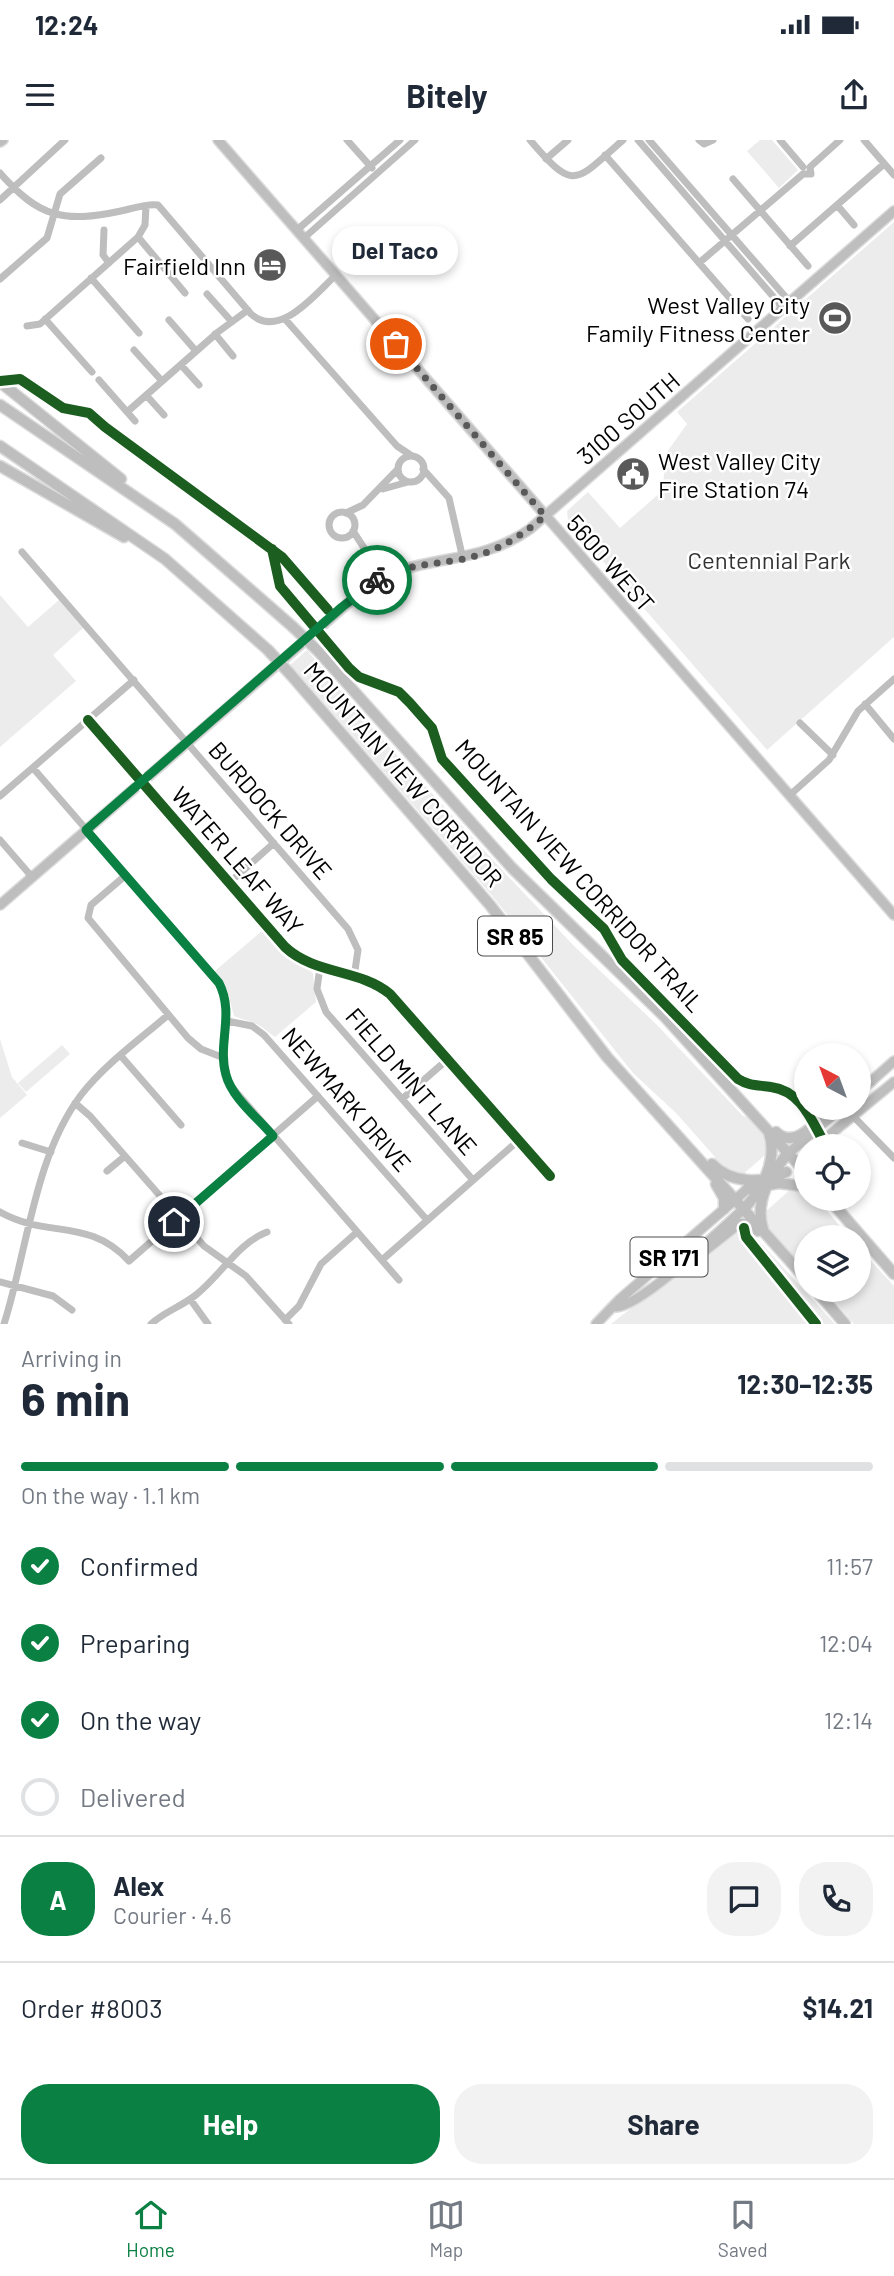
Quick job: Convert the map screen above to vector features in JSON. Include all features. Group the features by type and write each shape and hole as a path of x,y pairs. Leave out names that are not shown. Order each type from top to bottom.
{"highway":[{"path":"0,382 150,505"},
{"name":"MOUNTAIN VIEW CORRIDOR","path":"0,405 150,505 223,562 293,627 318,651 512,868 711,1067 788,1153 794,1155"},
{"name":"MOUNTAIN VIEW CORRIDOR","path":"0,446 142,542 268,650 490,905 627,1080 794,1266"},
{"path":"0,466 126,538 247,630"},
{"path":"711,1067 729,1080 784,1138 799,1137 818,1120"},
{"path":"627,1080 646,1106 719,1187 724,1198 724,1209"},
{"path":"647,1100 663,1110 719,1171 736,1179 794,1185"},
{"path":"765,1233 761,1209 772,1150 768,1130"},
{"path":"744,1209 788,1153"},
{"path":"747,1189 786,1172"},
{"path":"834,1211 847,1225"},
{"path":"840,1211 852,1225"},
{"path":"846,1211 873,1241 885,1263"},
{"path":"691,1255 702,1252 735,1225 747,1223 794,1268"},
{"path":"871,1246 894,1274"},
{"path":"826,1302 845,1324"}],"main road":[{"name":"5600 WEST","path":"219,140 894,915"},
{"name":"3100 SOUTH","path":"0,905 349,601 383,577 413,566 463,559 512,541 545,516 894,211"},
{"path":"872,1081 894,1061"},
{"path":"872,1099 894,1082"},
{"path":"788,1153 827,1120"},
{"path":"830,1134 846,1120"},
{"path":"786,1172 794,1166"},
{"name":"SR 171","path":"596,1324 616,1307 619,1300 747,1189"},
{"name":"SR 171","path":"616,1307 625,1306 691,1255 744,1209"}],"street":[{"path":"0,200 65,140"},
{"path":"347,140 377,174"},
{"path":"301,234 400,140"},
{"path":"301,234 415,140"},
{"path":"530,140 562,175 573,177 586,172 623,140"},
{"path":"546,159 568,140"},
{"path":"638,140 725,241 787,305"},
{"path":"649,140 732,235 787,305"},
{"path":"701,142 713,140"},
{"path":"780,140 805,170"},
{"path":"699,263 839,140"},
{"path":"864,140 894,175"},
{"path":"606,155 747,319"},
{"path":"0,279 47,238 60,194 101,158"},
{"path":"790,246 894,158"},
{"path":"0,173 13,189 34,206 54,215 84,218 154,204 160,206 248,310 261,321 273,323 285,319 336,275"},
{"path":"733,179 808,266"},
{"path":"837,205 854,225"},
{"path":"27,326 38,325 138,237 145,225 146,206"},
{"path":"104,230 103,255 109,263"},
{"path":"138,237 185,293"},
{"path":"91,278 139,332"},
{"path":"207,294 232,322"},
{"path":"127,412 215,334 248,310"},
{"path":"45,319 92,372"},
{"path":"285,319 397,446 420,460 422,473"},
{"path":"169,320 196,351"},
{"path":"215,334 233,356"},
{"path":"134,350 162,381"},
{"path":"181,365 198,385"},
{"path":"99,380 135,421"},
{"path":"146,395 163,415"},
{"path":"397,446 401,477 410,481"},
{"path":"360,545 346,537 335,536 329,525 334,515 363,505 382,489 399,466 411,456"},
{"path":"422,473 433,479 450,500 463,559"},
{"path":"382,489 410,481 422,473"},
{"path":"363,505 354,521 353,531 383,577"},
{"path":"346,513 354,521"},
{"path":"346,537 353,531"},
{"name":"BURDOCK DRIVE","path":"22,552 353,936 358,950 354,977"},
{"path":"790,795 833,755 851,722 865,704 894,678"},
{"path":"0,796 134,680"},
{"path":"865,704 894,739"},
{"name":"WATER LEAF WAY","path":"88,720 292,954 320,967 375,984 390,994 550,1176"},
{"path":"800,723 833,755"},
{"path":"33,768 216,979 225,999 227,1021 224,1058 230,1086 399,1280"},
{"path":"0,840 32,877"},
{"path":"229,883 274,843"},
{"path":"126,875 91,905 88,918 168,1015 201,1049 224,1058"},
{"name":"FIELD MINT LANE","path":"320,967 316,984 323,1008 472,1180"},
{"path":"4,1324 51,1152 75,1103 94,1080 168,1015"},
{"name":"NEWMARK DRIVE","path":"227,1021 252,1026 264,1035 427,1220"},
{"path":"121,1056 181,1125"},
{"path":"402,1099 448,1059"},
{"path":"0,1212 30,1224 100,1237 129,1261 318,1096"},
{"path":"75,1103 207,1250 251,1280 287,1322 299,1306 321,1264 357,1232"},
{"path":"857,1120 894,1158"},
{"path":"382,1260 519,1140"},
{"path":"22,1143 51,1152"},
{"path":"107,1171 125,1156"},
{"path":"151,1324 167,1311 191,1299 253,1239 267,1232"},
{"path":"0,1282 52,1296 72,1310"},
{"path":"191,1299 208,1324"}],"green space":[{"path":"760,140 772,140 798,170 779,188 747,151"},
{"name":"Centennial Park","path":"894,222 894,637 767,750 568,521 567,511 588,492 620,528 662,491 667,452 687,424 677,412"},
{"path":"0,595 28,627 59,600 83,628 53,655 76,681 0,747"},
{"path":"307,650 364,719 574,946 656,1024 743,1116 751,1118 763,1134 767,1153 741,1176 713,1161 715,1157 677,1114 633,1073 493,897 306,682 289,666"},
{"path":"263,930 287,956 313,973 316,1002 275,1037 259,1025 234,1016 227,990 215,971"},
{"path":"0,1039 12,1077 27,1095 0,1118"},
{"path":"62,1045 70,1054 26,1092 18,1083"},
{"path":"792,1188 794,1211 827,1211 839,1225 794,1225 794,1257 775,1237 764,1213"},
{"path":"733,1228 748,1229 794,1279 794,1302 815,1302 835,1324 611,1324"},
{"path":"871,1261 894,1286 894,1324 854,1324 835,1302 871,1302"}],"cycle path":[{"path":"0,381 20,379 63,408 89,413 282,557 328,610"},
{"name":"MOUNTAIN VIEW CORRIDOR TRAIL","path":"272,549 280,586 349,668 359,677 399,692 410,703 432,728 442,759 551,879 604,929 622,960 738,1079 782,1090 791,1095 805,1109 820,1134"},
{"path":"88,720 285,947 310,963 365,980 390,994 550,1176"},
{"path":"744,1228 746,1237 816,1324"}],"way so far":[{"path":"377,580 406,568 488,552 512,541 545,516 396,344"}],"place":[{"name":"Fairfield Inn","path":"270,265"},
{"name":"West Valley City Family Fitness Center","path":"835,318"},
{"name":"Del Taco","path":"396,344"},
{"name":"West Valley City Fire Station 74","path":"633,474"}],"route":[{"path":"174,1222 273,1136 233,1090 226,1076 224,1058 227,1009 219,983 86,830 342,607 377,580"}]}
